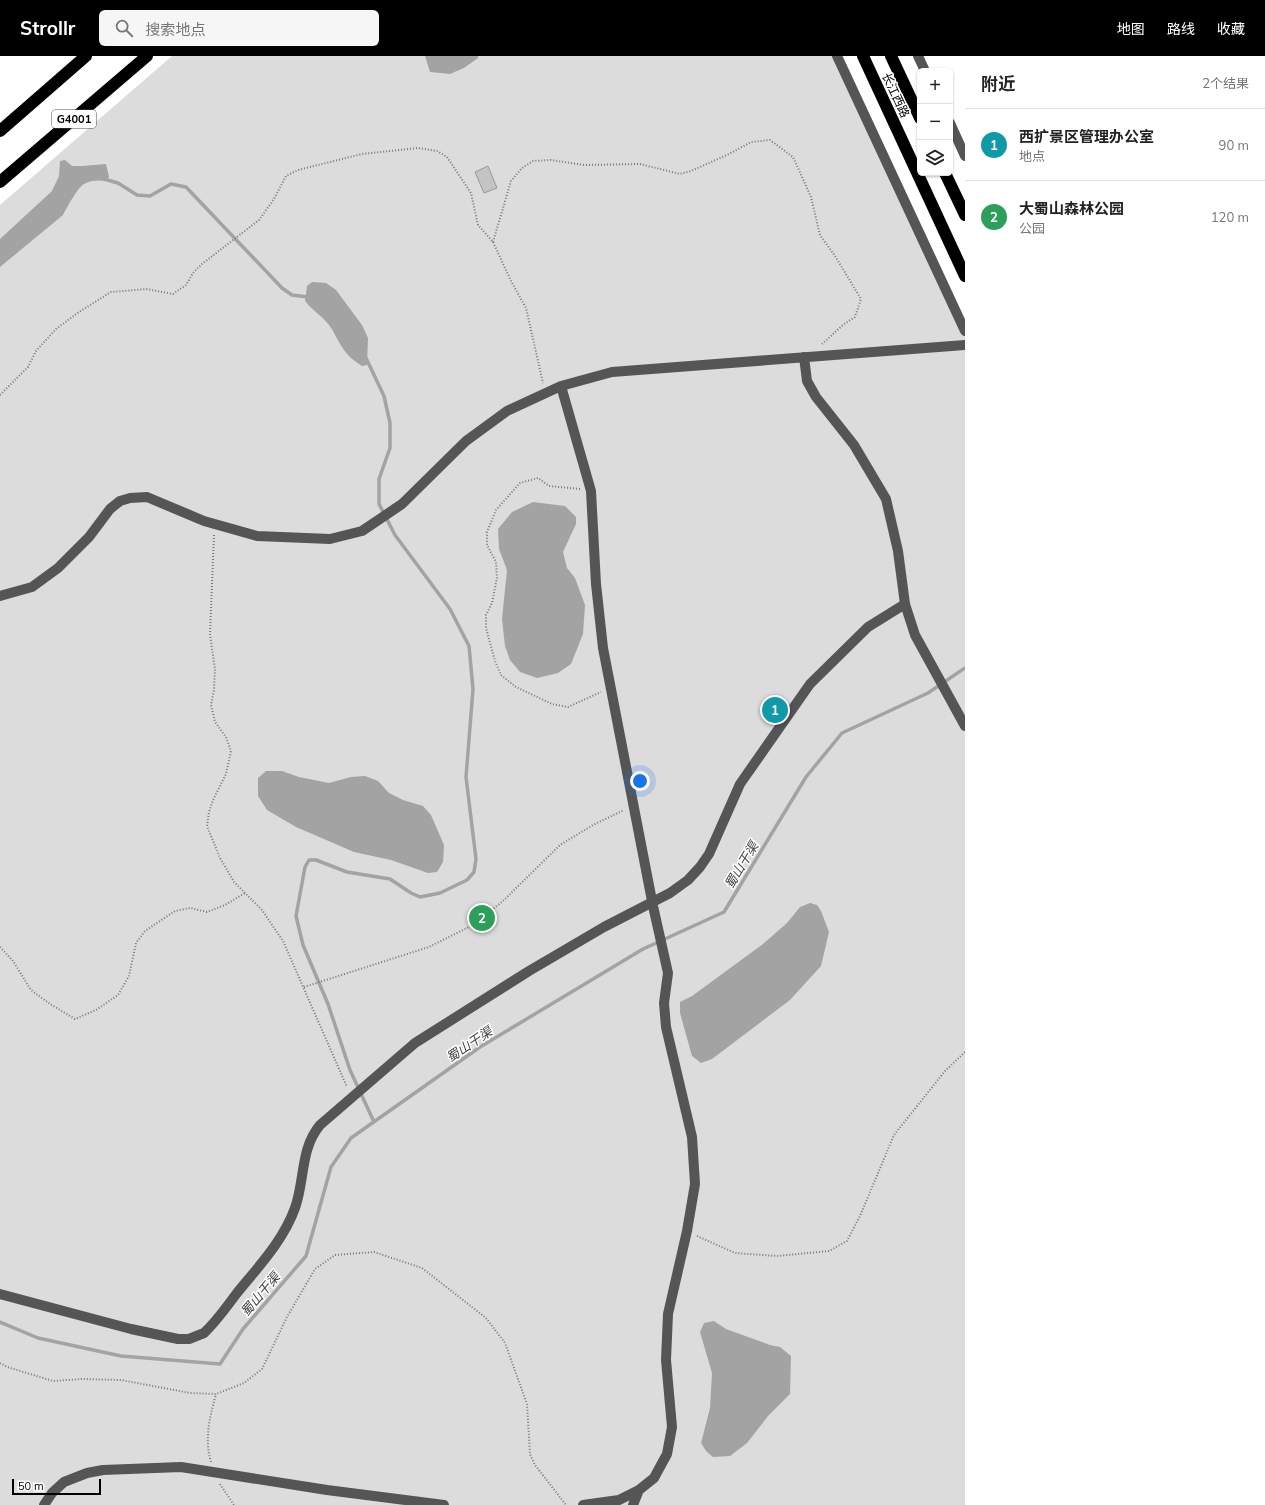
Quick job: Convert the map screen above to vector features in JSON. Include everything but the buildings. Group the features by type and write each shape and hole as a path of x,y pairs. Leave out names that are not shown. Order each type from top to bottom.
{"highway":[{"path":"0,131 86,56"},
{"name":"G4001","path":"0,182 147,56"},
{"name":"长江西路","path":"863,56 965,276"},
{"name":"长江西路","path":"891,56 917,112"},
{"path":"947,176 965,215"}],"street":[{"path":"838,56 965,331"},
{"path":"918,56 924,68"},
{"path":"953,130 965,156"},
{"path":"0,596 32,587 58,568 89,538 110,509 125,499 136,497 147,498 204,521 257,536 319,539 342,537 362,531 402,504 466,441 507,412 561,386 612,372 965,345"},
{"path":"809,357 807,381 816,397 854,445 886,499 898,551 905,604 915,635 965,726"},
{"path":"561,386 591,491 597,590 603,648 652,903 668,973 664,1003 666,1026 692,1137 695,1184 687,1231 668,1314 666,1360 672,1427 667,1454 654,1478 639,1490 613,1503 583,1505"},
{"path":"0,1294 131,1329 178,1339 189,1339 204,1333 278,1242 294,1210 298,1198 307,1146 313,1133 320,1125 415,1043 529,971 604,927 670,893 688,880 700,868 709,854 740,784 810,684 868,627 905,604"},
{"path":"44,1505 52,1493 64,1482 87,1473 103,1470 182,1467 327,1490 444,1505"},
{"path":"633,1505 639,1490"}],"path":[{"path":"493,242 512,182 522,168 533,161 551,160 584,165 640,164 680,174 691,171 729,154 751,142 770,140 793,157 811,197 820,235 835,256 861,299 854,317 826,340 809,357"},
{"path":"0,396 28,367 36,351 56,329 79,312 111,292 146,289 173,294 186,285 193,273 202,264 259,220 274,199 286,176 298,170 362,154 418,148 437,151 447,157 471,193 478,224 493,242 511,281 526,308 545,394"},
{"path":"591,491 550,486 538,478 520,483 496,510 487,532 487,545 496,562 497,578 492,603 486,615 486,628 495,661 501,675 516,687 552,704 568,707 611,687"},
{"path":"214,524 210,634 215,669 214,690 211,705 215,722 226,737 231,751 226,774 213,800 209,812 207,826 220,858 234,882 262,910 283,941 354,1096"},
{"path":"304,987 429,947 474,925 504,901 560,845 593,825 634,806"},
{"path":"0,947 13,961 31,990 50,1004 75,1019 96,1010 118,995 129,976 136,943 145,931 175,911 190,908 207,912 226,905 245,893"},
{"path":"687,1231 735,1253 777,1256 829,1251 847,1241 860,1216 894,1135 945,1071 965,1052"},
{"path":"0,1363 7,1367 53,1381 82,1379 121,1380 190,1393 216,1394 244,1383 262,1369 287,1317 315,1269 335,1255 374,1252 422,1268 486,1318 505,1343 528,1404 530,1454 535,1465 566,1505"},
{"path":"216,1394 208,1423 209,1454 218,1482 234,1505"}],"shaded area":[{"path":"172,56 837,56 965,331 965,1505 0,1505 0,205"},
{"path":"425,56 478,56 478,58 464,68 450,74 430,72"},
{"path":"65,160 72,166 106,164 109,177 106,181 92,181 81,186 72,198 63,215 0,267 0,239 52,191 59,176 60,161"},
{"path":"312,282 326,283 336,290 362,325 368,338 367,365 362,366 348,355 329,325 305,301 307,286"},
{"path":"533,502 565,506 576,517 576,524 563,552 567,568 575,578 585,605 583,634 571,664 558,673 537,678 520,672 510,660 505,646 502,619 507,570 499,549 498,529 512,512"},
{"path":"266,771 282,771 299,777 329,783 351,777 365,776 378,781 389,793 403,800 423,806 431,815 444,845 443,862 437,872 428,873 391,860 354,852 296,827 267,810 258,796 258,778"},
{"path":"810,903 817,905 821,911 829,932 821,966 790,1000 712,1059 701,1063 692,1056 680,1013 680,1002 692,996 763,944 787,923 800,907"},
{"path":"714,1321 726,1329 770,1345 780,1347 791,1356 790,1394 768,1416 747,1443 730,1456 713,1457 706,1451 701,1443 710,1408 712,1373 700,1332 704,1323"}],"waterway":[{"path":"104,179 118,183 137,195 150,196 171,184 186,187 282,288 292,295 308,297"},
{"path":"366,358 384,396 390,423 390,448 379,479 379,504 395,535 450,609 469,646 473,689 466,777 476,859 474,872 467,880 440,893 420,897 411,893 390,879 347,872 316,860 309,860 305,867 296,916 303,945 328,1004 350,1070 374,1122"},
{"name":"蜀山干渠","path":"0,1322 38,1338 121,1356 220,1364 243,1329 306,1256 331,1167 351,1138 480,1047 643,949 724,912 806,777 842,733 928,693 965,668"}],"place":[{"name":"西扩景区管理办公室","path":"775,710"},
{"name":"大蜀山森林公园","path":"482,918"}]}
